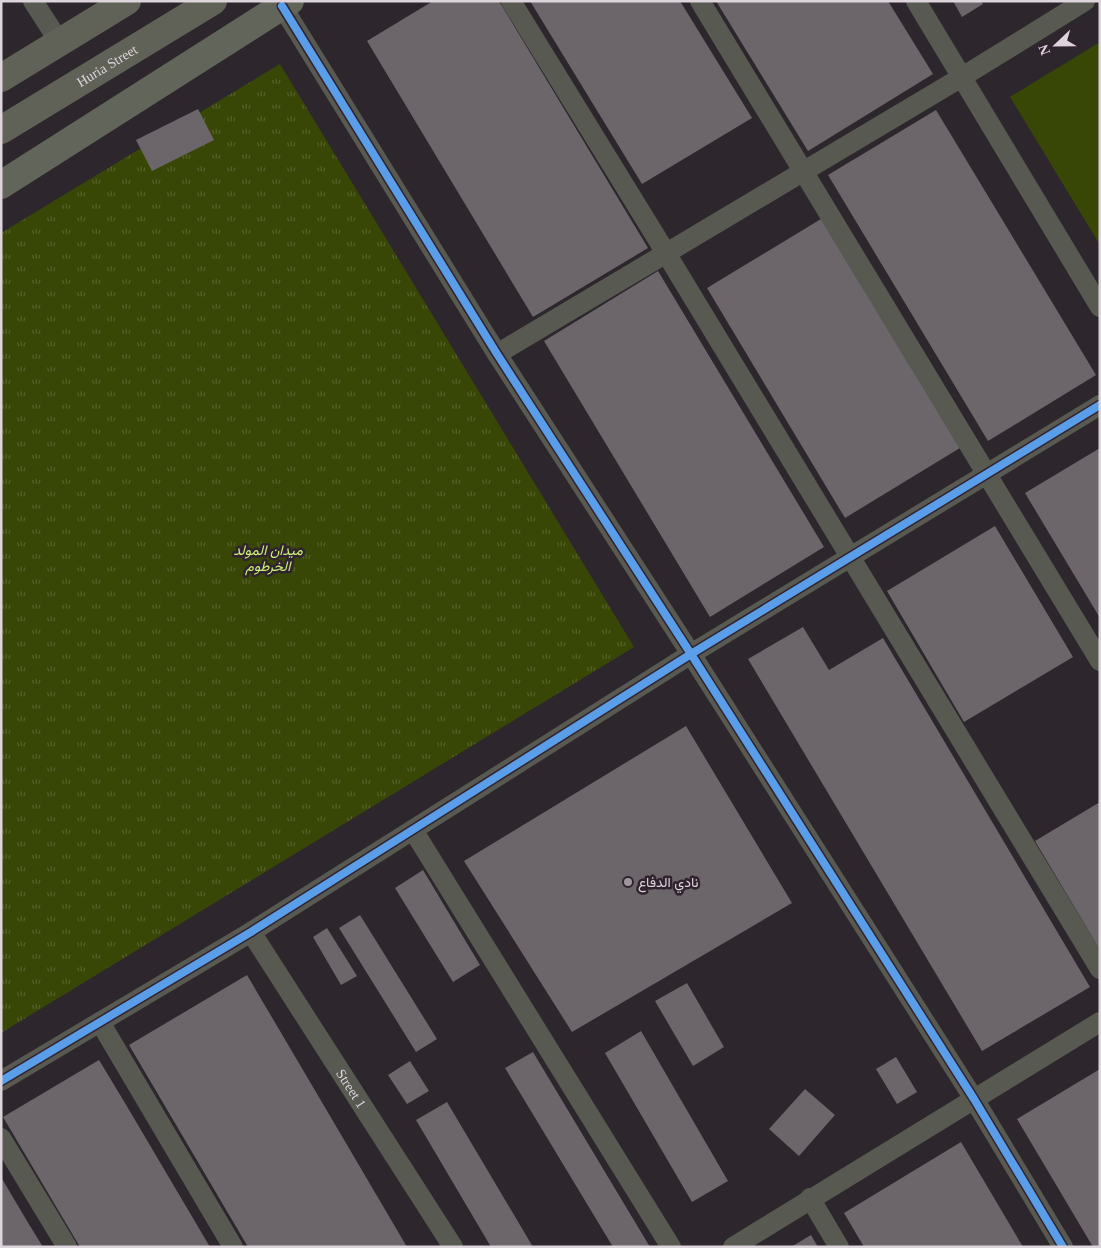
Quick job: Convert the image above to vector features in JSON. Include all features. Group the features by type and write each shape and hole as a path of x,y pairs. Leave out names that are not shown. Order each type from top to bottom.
{"main road":[{"path":"1,78 127,1"},
{"name":"Huria Street","path":"1,130 213,1"}],"street":[{"path":"33,1 53,32"},
{"path":"1,64 104,1"},
{"path":"511,1 1100,969"},
{"path":"700,1 1100,661"},
{"path":"916,1 1100,307"},
{"path":"497,354 962,77 1079,3"},
{"path":"1,186 286,4 497,354 691,654 974,1100 1063,1247"},
{"path":"1,1081 251,932 691,654 1100,405"},
{"path":"413,830 671,1247"},
{"name":"Street 1","path":"251,932 453,1247"},
{"path":"100,1022 233,1247"},
{"path":"733,1247 810,1198 1100,1022"},
{"path":"1,1138 66,1247"},
{"path":"810,1198 839,1247"}],"green space":[{"path":"1100,42 1100,245 1010,97"},
{"name":"ميدان المولد الخرطوم","path":"280,64 634,647 1,1033 1,233"}],"building":[{"path":"433,1 499,1 648,248 533,317 367,41"},
{"path":"530,1 680,1 752,118 642,184"},
{"path":"716,1 888,1 933,74 808,151"},
{"path":"953,1 981,1 983,4 962,17"},
{"path":"198,109 214,140 152,171 136,140"},
{"path":"936,110 1096,375 988,441 828,175"},
{"path":"821,219 960,448 845,518 707,288"},
{"path":"658,271 824,547 710,617 544,341"},
{"path":"1100,448 1100,618 1025,493"},
{"path":"995,526 1073,657 964,722 887,591"},
{"path":"803,627 829,670 883,638 1090,987 982,1051 748,659"},
{"name":"نادي الدفاع","path":"686,726 792,903 572,1032 464,861"},
{"path":"1100,802 1100,950 1035,841"},
{"path":"423,870 480,965 453,982 395,888"},
{"path":"360,915 437,1039 416,1052 339,928"},
{"path":"327,928 357,976 341,985 313,937"},
{"path":"247,975 407,1247 248,1247 129,1045"},
{"path":"687,983 724,1047 693,1066 655,1001"},
{"path":"641,1031 728,1181 692,1202 605,1053"},
{"path":"533,1052 650,1247 613,1247 505,1068"},
{"path":"896,1057 917,1092 897,1104 876,1069"},
{"path":"99,1060 210,1247 80,1247 3,1117"},
{"path":"410,1061 429,1091 407,1104 388,1075"},
{"path":"1100,1069 1100,1247 1093,1247 1017,1119"},
{"path":"805,1089 835,1115 799,1156 769,1129"},
{"path":"447,1102 533,1247 491,1247 416,1120"},
{"path":"961,1142 1023,1247 864,1247 844,1213"},
{"path":"1,1177 27,1221 43,1247 1,1247"},
{"path":"811,1235 818,1247 791,1247"}],"cycle path":[{"path":"282,6 497,354 691,654 974,1099 1063,1247"},
{"path":"1,1081 251,932 691,654 1100,405"}],"place":[{"name":"نادي الدفاع","path":"628,882"}]}
